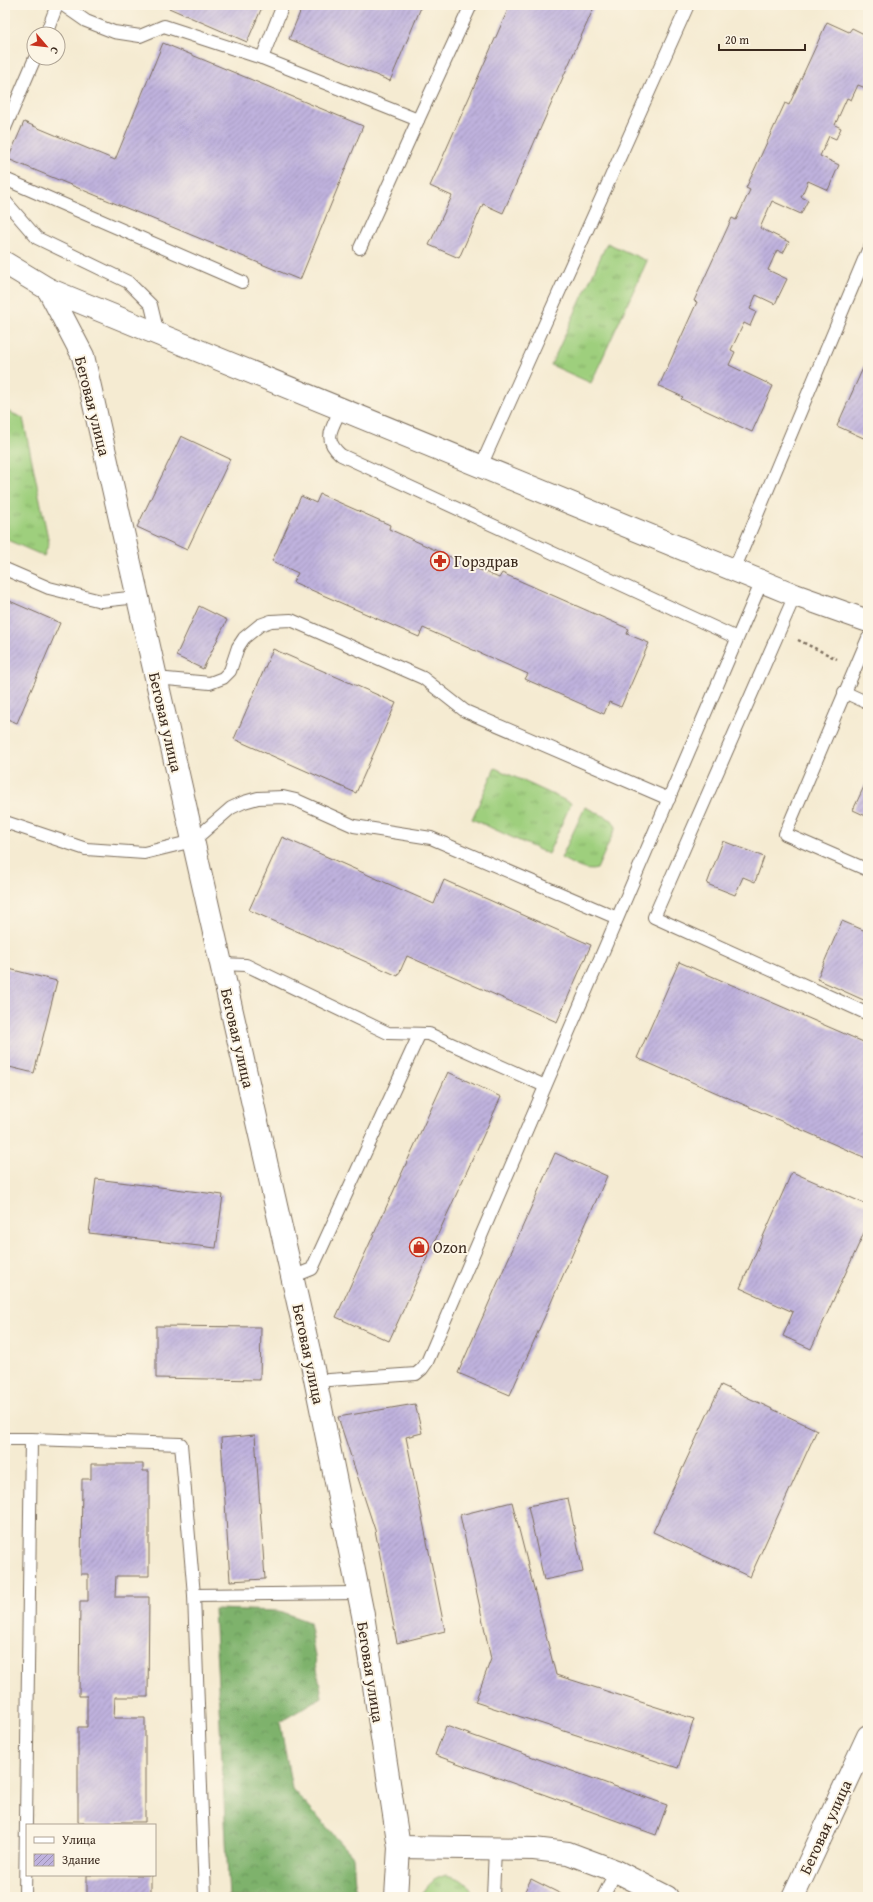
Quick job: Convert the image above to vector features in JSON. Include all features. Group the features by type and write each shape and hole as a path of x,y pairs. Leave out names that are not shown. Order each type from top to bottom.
{"street":[{"path":"5,263 48,289 795,595 868,621"},
{"name":"Беговая улица","path":"48,289 83,356 315,1381 358,1593 399,1847 396,1897"},
{"name":"Беговая улица","path":"793,1897 868,1736"},
{"path":"399,1847 534,1849 568,1853 616,1871 667,1897"}],"lane":[{"path":"49,26 57,5"},
{"path":"63,5 86,20 114,32 140,36 164,26 262,58 418,120"},
{"path":"262,58 283,5"},
{"path":"360,248 471,5"},
{"path":"481,466 688,5"},
{"path":"5,128 32,66"},
{"path":"5,179 242,282"},
{"path":"5,201 37,238 128,282 151,304 158,334"},
{"path":"734,570 868,250"},
{"path":"341,409 330,435 332,448 341,455 737,638"},
{"path":"5,569 49,588 101,601 138,597"},
{"path":"315,1381 416,1374 422,1369 762,581"},
{"path":"795,595 654,917 868,1014"},
{"path":"156,678 210,683 223,678 230,671 238,647 244,638 260,625 271,621 290,620 423,678 465,711 669,798"},
{"path":"868,638 785,834 868,870"},
{"path":"844,692 868,702"},
{"path":"5,822 86,849 144,853 193,841 231,808 244,802 258,798 283,797 296,800 354,826 431,838 617,918"},
{"path":"221,964 246,965 388,1033 419,1035 429,1034 545,1086"},
{"path":"292,1277 312,1269 419,1035"},
{"path":"5,1439 181,1444 194,1595 205,1897"},
{"path":"25,1897 31,1439"},
{"path":"194,1595 358,1593"},
{"path":"493,1897 495,1848"},
{"path":"603,1897 616,1871"}],"path":[{"path":"779,631 855,668"}],"green space":[{"path":"607,243 647,261 591,383 551,365"},
{"path":"5,410 23,418 49,543 44,556 5,539"},
{"path":"495,768 571,803 548,854 472,819"},
{"path":"585,807 612,820 616,827 597,869 592,870 583,869 561,858"},
{"path":"214,1609 279,1611 309,1622 322,1697 280,1722 292,1789 353,1856 356,1897 229,1897"},
{"path":"446,1875 467,1884 470,1887 474,1897 420,1897 430,1883"}],"building":[{"path":"162,5 263,5 247,42"},
{"path":"303,5 422,5 390,81 289,39"},
{"path":"510,5 595,5 503,213 483,204 459,258 429,245 452,196 430,186"},
{"path":"827,22 849,32 852,28 868,36 868,89 858,85 851,100 847,98 835,125 841,128 836,139 829,136 820,156 839,165 828,190 808,181 801,197 808,200 801,214 772,201 760,228 789,242 783,253 777,250 768,270 787,279 775,304 756,295 750,309 756,312 750,326 744,323 731,350 735,352 729,365 773,386 752,432 681,399 683,397 659,386 697,302 694,301 732,218 736,220 750,190 746,188 785,103 789,105"},
{"path":"163,43 363,126 300,280 8,159 24,122 115,160"},
{"path":"868,357 868,440 837,426"},
{"path":"181,436 230,459 187,550 137,527"},
{"path":"320,494 390,525 389,529 475,568 499,578 502,573 629,629 627,634 649,643 621,707 609,702 604,714 525,679 528,674 423,628 419,637 293,582 298,573 272,561 301,496 316,503"},
{"path":"5,599 60,623 17,723 5,718"},
{"path":"199,606 227,620 203,669 176,656"},
{"path":"273,649 396,703 356,793 234,739"},
{"path":"868,778 868,817 853,810"},
{"path":"282,837 434,904 444,880 591,945 557,1022 407,956 398,976 249,910"},
{"path":"723,841 764,857 755,882 743,877 735,895 707,884"},
{"path":"842,921 868,932 868,1002 817,979"},
{"path":"679,962 868,1044 868,1159 637,1058"},
{"path":"5,968 57,981 34,1073 5,1066"},
{"path":"448,1072 501,1097 389,1341 336,1317"},
{"path":"555,1153 607,1176 510,1395 458,1373"},
{"path":"792,1172 868,1205 868,1224 811,1349 783,1336 793,1312 740,1288"},
{"path":"96,1179 223,1195 216,1248 89,1233"},
{"path":"156,1326 261,1327 260,1380 156,1378"},
{"path":"721,1385 817,1430 750,1577 653,1532"},
{"path":"415,1404 422,1433 406,1437 445,1631 397,1643 375,1530 338,1417"},
{"path":"255,1435 265,1579 230,1581 221,1438"},
{"path":"91,1464 143,1464 143,1471 149,1471 149,1576 116,1576 115,1597 149,1597 148,1697 115,1697 114,1718 145,1718 145,1822 84,1824 84,1822 78,1822 78,1727 87,1727 87,1696 79,1696 80,1601 88,1601 88,1574 81,1574 82,1479 91,1479"},
{"path":"568,1498 583,1572 544,1580 528,1506"},
{"path":"512,1502 556,1675 694,1719 678,1768 475,1702 491,1659 460,1515"},
{"path":"446,1726 667,1805 656,1835 435,1755"},
{"path":"87,1876 151,1876 151,1897 87,1897"},
{"path":"531,1879 567,1897 522,1897"}],"place":[{"name":"Горздрав","path":"440,561"},
{"name":"Ozon","path":"419,1247"}]}
